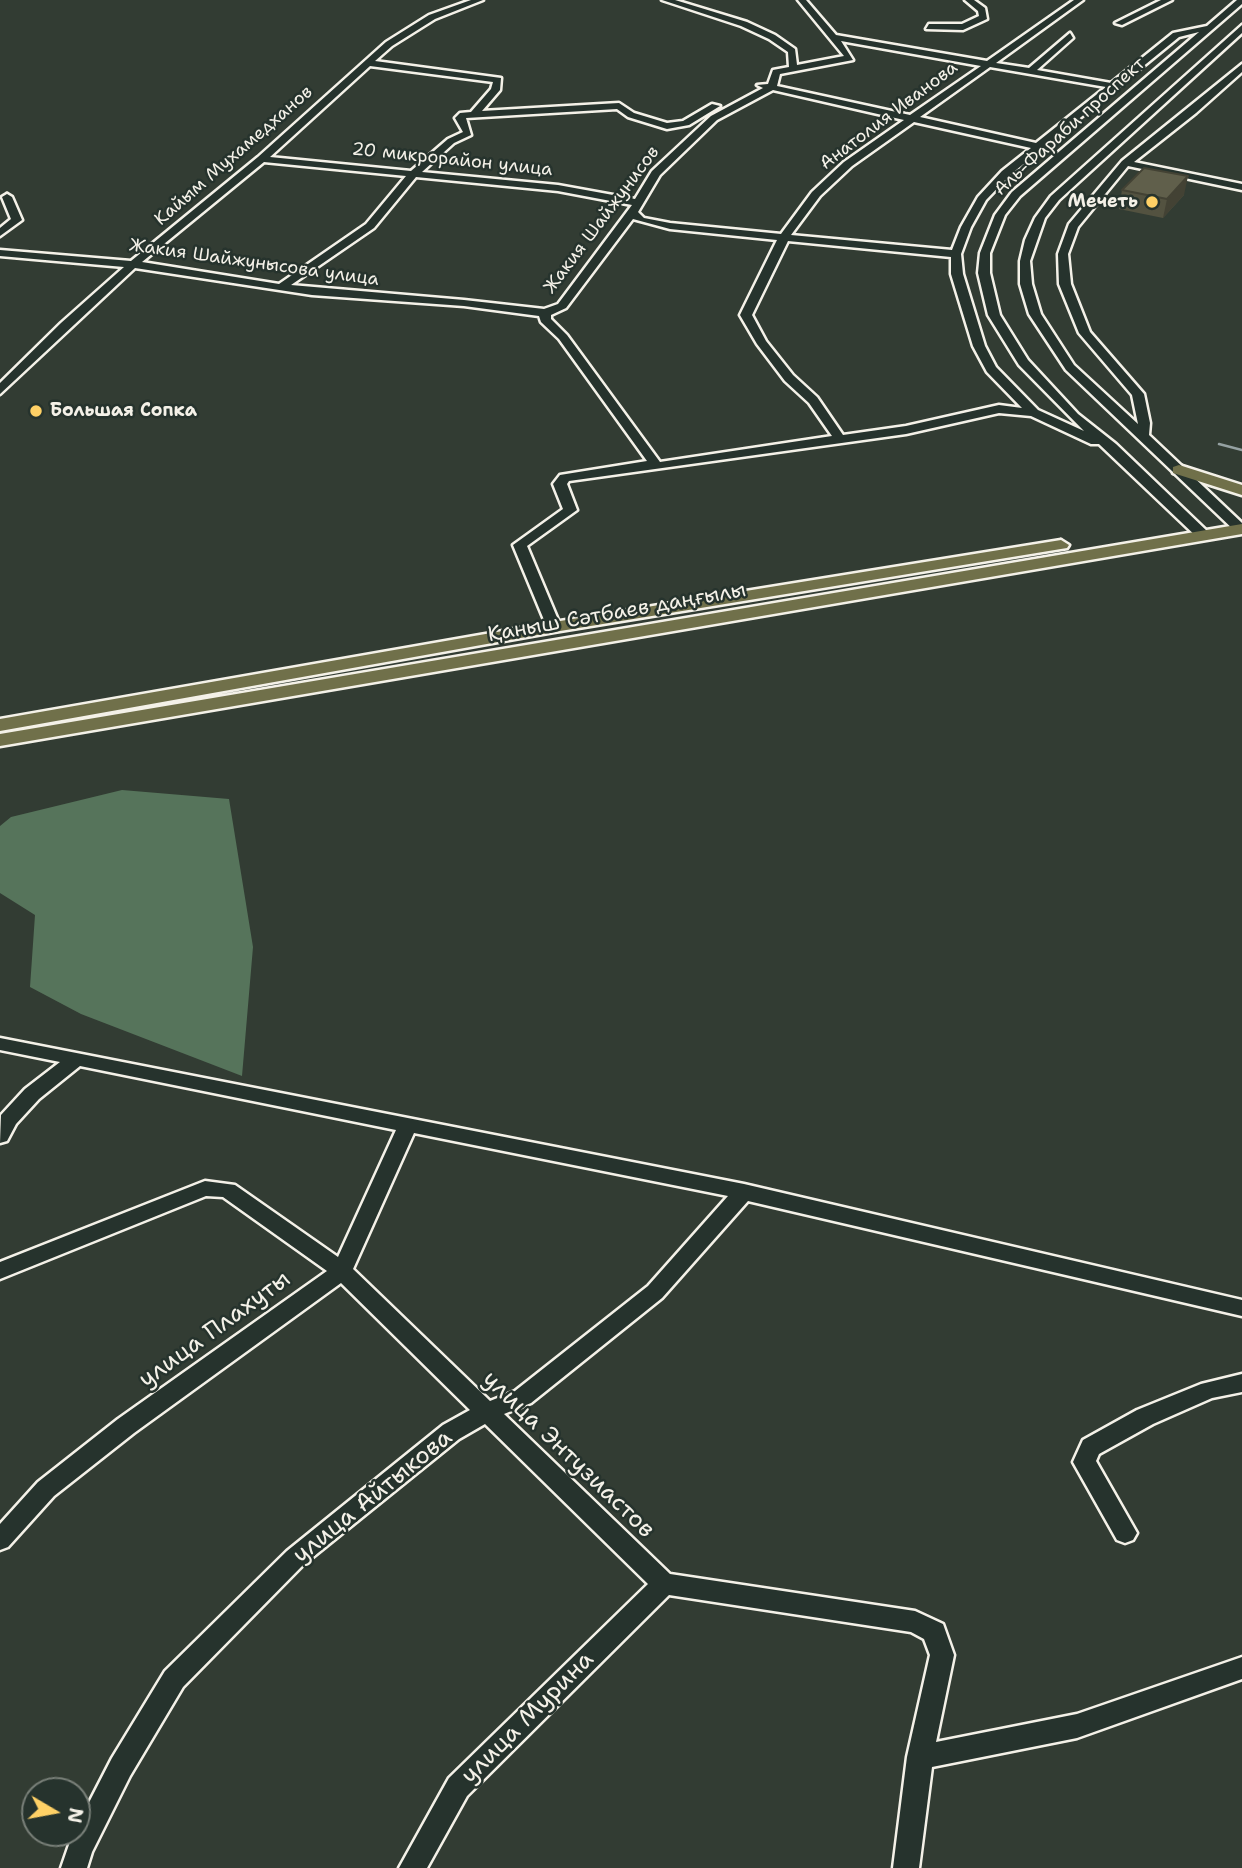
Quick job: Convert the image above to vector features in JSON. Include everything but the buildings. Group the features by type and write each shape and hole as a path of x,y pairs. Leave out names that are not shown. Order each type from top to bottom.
{"main road":[{"path":"1179,470 1242,490"},
{"name":"Қаныш Сәтбаев даңғылы","path":"0,740 1198,530 1235,516"},
{"name":"Қаныш Сәтбаев даңғылы","path":"0,724 554,627 1198,530 1242,529"}],"street":[{"name":"Кайым Мухамедханов","path":"0,390 56,333 133,264 262,159 408,30 445,11 479,0"},
{"path":"666,0 744,24 772,37 792,51 793,66 850,58 843,46 832,37 802,0"},
{"path":"929,27 963,27 984,17 982,10 969,0"},
{"name":"Анатолия Иванова","path":"840,439 813,400 789,378 761,342 746,315 784,237 816,194 848,163 1079,0"},
{"path":"1119,23 1168,0"},
{"path":"1222,0 1241,2"},
{"name":"Аль-Фараби проспект","path":"1198,530 1045,388 1008,341 994,315 987,293 985,253 1000,215 1016,194 1241,2"},
{"path":"1034,413 991,369 979,346 957,274 956,254 966,227 982,199 1006,173 1176,35 1209,27"},
{"name":"Аль-Фараби проспект","path":"1242,30 1055,198 1040,218 1030,240 1026,285 1035,314 1050,341 1070,367 1143,438 1235,516 1242,529"},
{"path":"1031,71 1070,36"},
{"path":"832,37 1114,86"},
{"path":"368,63 498,80 495,90 475,113"},
{"name":"Жакия Шайжунисов","path":"655,465 563,337 545,320 545,313 562,306 635,208 656,173 714,118 772,87 776,72 793,66"},
{"path":"1143,438 1144,423 1138,394 1085,333 1065,284 1063,254 1073,226 1126,163 1184,119 1242,67"},
{"path":"280,288 370,226 412,175 451,141 468,133 460,118 475,113 619,106 646,122 674,126 686,124 747,88 761,85 1039,147"},
{"name":"20 микрорайон улица","path":"262,159 558,188 635,208 641,219 670,226 956,254"},
{"path":"1126,163 1242,187"},
{"path":"0,233 16,219 7,197"},
{"name":"20 микрорайон улица","path":"617,233 670,226"},
{"name":"Жакия Шайжунысова улица","path":"0,253 133,264 280,288 545,313"},
{"path":"554,627 520,545 569,510 560,484 565,478 906,430 999,409 1034,413 1111,447"},
{"path":"0,1044 744,1192 1242,1308"},
{"path":"0,1136 8,1120 32,1094 77,1059"},
{"name":"улица Плахуты","path":"0,1540 46,1489 106,1442 342,1271 408,1124"},
{"name":"улица Энтузиастов","path":"0,1271 205,1188 228,1190 342,1271 664,1584"},
{"name":"улица Айтыкова","path":"74,1868 80,1848 121,1767 174,1679 295,1558 451,1432 486,1412 523,1397 655,1292 744,1192"},
{"path":"1125,1533 1084,1462 1091,1447 1145,1417 1209,1390 1242,1383"},
{"path":"664,1584 915,1622 934,1632 942,1655 920,1757 906,1868"},
{"name":"улица Мурина","path":"412,1868 458,1787 664,1584"},
{"path":"920,1757 1077,1726 1242,1668"}],"green space":[{"path":"122,790 229,799 253,947 242,1076 81,1014 30,987 35,915 0,893 0,826 11,817"}],"waterway":[{"path":"1219,444 1242,450"}],"place":[{"name":"Мечеть","path":"1152,202"},
{"name":"Большая Сопка","path":"36,411"}]}
